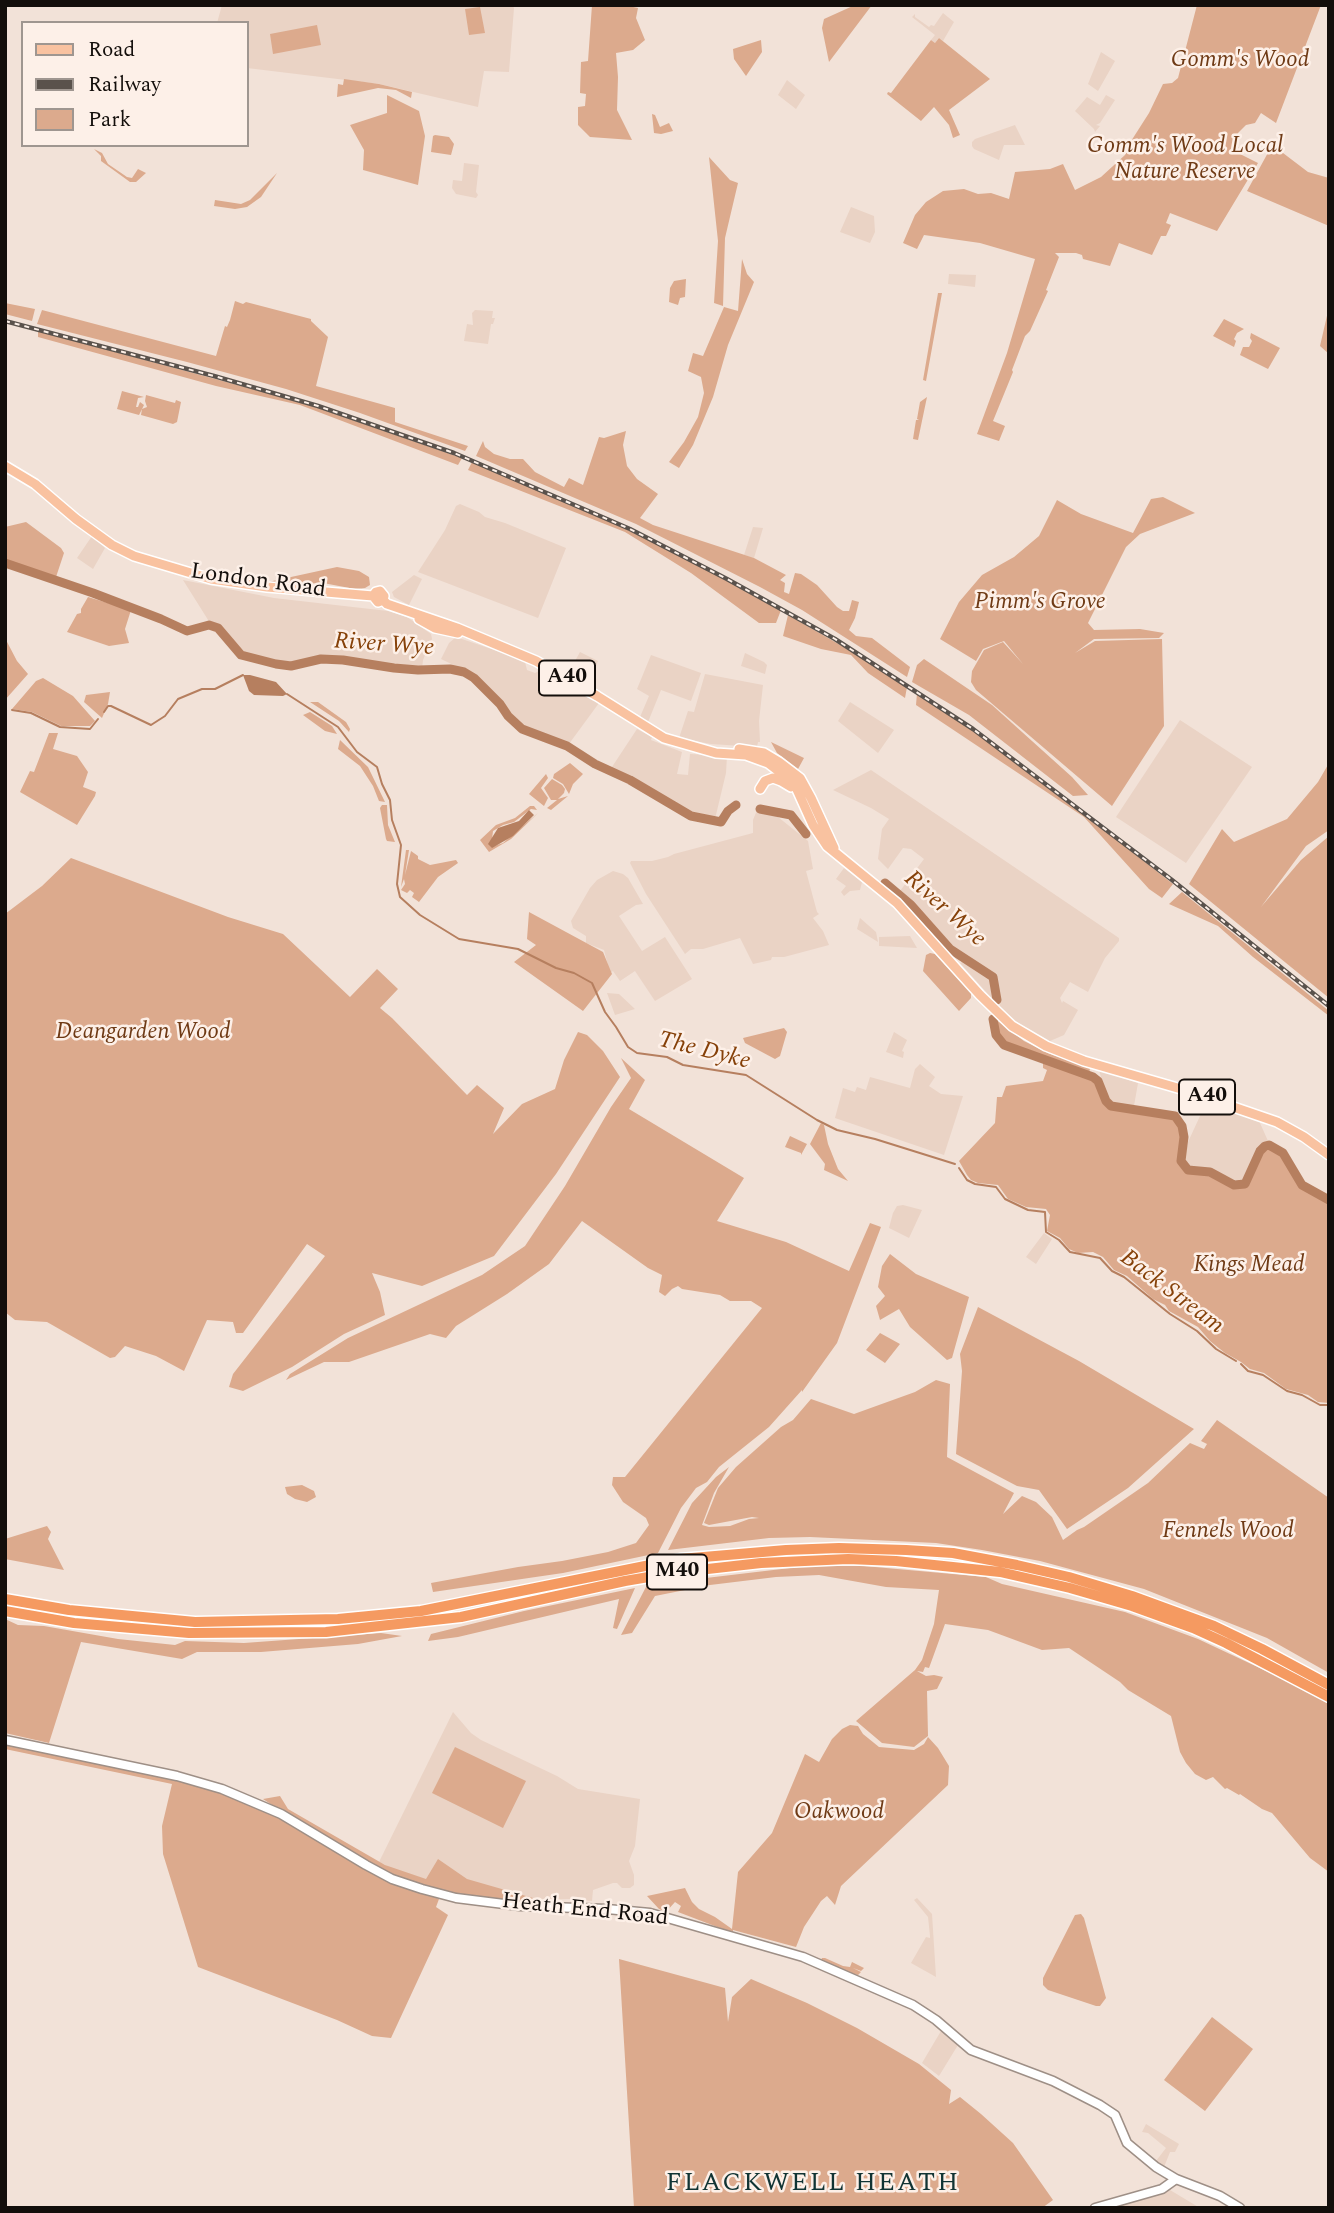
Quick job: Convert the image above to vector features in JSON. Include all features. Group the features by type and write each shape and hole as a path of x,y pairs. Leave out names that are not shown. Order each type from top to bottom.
{"highway":[{"name":"M40","path":"5,1599 69,1610 195,1622 338,1619 421,1611 680,1559 839,1548 953,1553 1017,1565 1132,1596 1214,1626 1329,1685"},
{"name":"M40","path":"5,1611 86,1624 189,1633 326,1632 461,1617 672,1573 761,1563 848,1559 896,1561 1000,1572 1132,1606 1226,1643 1329,1697"}],"main road":[{"name":"London Road","path":"5,466 35,484 112,545 155,564 228,582 378,598 387,604 457,628 537,661 664,738 685,745 762,760 794,783 810,819 827,846 837,853"},
{"name":"London Road","path":"399,608 435,628 484,641"},
{"path":"418,614 445,627"},
{"name":"London Road","path":"713,751 747,749 764,753 800,778 837,853"},
{"path":"760,789 765,781 773,778 781,780 791,787 810,819"},
{"path":"809,799 827,846"},
{"name":"A40","path":"837,853 897,903 980,995 1012,1026 1046,1046 1084,1061 1181,1089 1277,1122 1329,1154"}],"street":[{"name":"Heath End Road","path":"5,1740 177,1776 222,1789 281,1814 392,1879 422,1889 456,1898 520,1906 650,1913 803,1957 913,2005 936,2020 971,2050 1054,2081 1100,2105 1115,2115 1128,2143 1156,2167 1240,2208"},
{"path":"1096,2208 1162,2189 1177,2179"}],"shaded area":[{"path":"222,5 512,5 514,8 509,72 484,71 478,107 379,84 248,68 248,21 218,21"},
{"path":"943,13 954,22 943,41 939,38 935,43 931,40 935,35 912,17 915,14 915,17 929,27 934,26"},
{"path":"1101,52 1115,61 1098,91 1088,84"},
{"path":"787,80 805,95 796,109 778,95"},
{"path":"1106,95 1115,100 1096,125 1100,126 1095,132 1075,111 1087,97 1100,105"},
{"path":"1015,125 1025,145 1004,145 999,160 972,146 975,139"},
{"path":"464,163 479,165 476,198 456,194 452,188 453,180 462,181"},
{"path":"851,207 874,216 875,232 870,243 840,232"},
{"path":"949,274 976,275 975,287 948,284"},
{"path":"475,310 493,311 492,318 495,318 491,324 488,344 464,341 467,324 473,325 472,313"},
{"path":"460,504 485,517 566,548 538,618 418,572 445,530 456,506"},
{"path":"753,527 763,528 754,558 744,555"},
{"path":"92,536 105,548 93,569 77,558"},
{"path":"414,575 422,579 409,605 394,597 392,592"},
{"path":"183,580 274,598 388,611 407,617 431,634 432,639 422,669 341,658 276,664 241,651 220,626 210,623"},
{"path":"456,637 515,657 525,662 527,670 535,673 541,670 599,703 566,748 530,732 470,673 441,659 449,643"},
{"path":"580,652 598,661 589,683 569,672"},
{"path":"745,653 767,665 765,674 741,666"},
{"path":"651,655 701,673 691,701 661,690 648,722 640,717 649,696 637,689"},
{"path":"705,674 763,685 759,721 760,742 757,747 711,744 679,738 688,711 694,712"},
{"path":"243,675 276,682 287,694 254,695 249,691"},
{"path":"850,702 894,730 878,753 838,721"},
{"path":"1180,720 1252,767 1186,863 1116,817"},
{"path":"637,729 652,737 651,740 682,752 677,774 688,775 690,754 727,756 726,773 715,819 683,809 634,782 608,773"},
{"path":"871,770 1119,938 1105,958 1088,992 1070,982 1060,998 1062,1003 1063,1001 1078,1010 1064,1035 1050,1041 1017,1022 1000,1007 996,977 962,955 939,933 936,936 932,931 934,928 906,896 903,899 897,895 924,859 911,849 903,848 888,869 878,859 882,829 889,819 833,790"},
{"path":"529,810 534,815 513,836 492,848 488,844 498,828 519,821"},
{"path":"757,810 778,817 808,841 813,869 806,871 819,914 813,918 829,945 784,957 772,957 771,960 753,964 740,938 703,949 691,949 685,954 646,894 631,861 652,861 753,833 753,820"},
{"path":"844,868 862,882 860,890 850,891 844,896 841,892 846,886 836,879"},
{"path":"613,871 628,878 643,904 636,905 619,916 642,951 665,937 692,979 655,1001 635,971 620,981 613,971 610,973 604,950 586,943 586,936 573,928 571,921 590,888 597,880"},
{"path":"860,918 876,932 878,942 857,929"},
{"path":"910,936 917,948 879,946 879,937"},
{"path":"965,961 990,977 996,1003 960,963"},
{"path":"607,993 619,994 635,1009 615,1015"},
{"path":"894,1032 907,1040 902,1051 903,1058 886,1052"},
{"path":"920,1064 935,1077 929,1086 941,1094 963,1096 944,1155 835,1118 843,1088 855,1092 857,1087 866,1090 870,1077 910,1088 915,1069"},
{"path":"1099,1070 1138,1083 1134,1106 1111,1101 1105,1092"},
{"path":"1206,1103 1260,1120 1268,1141 1256,1153 1243,1180 1234,1180 1212,1170 1191,1167 1186,1163 1188,1142"},
{"path":"897,1206 922,1210 909,1238 889,1228"},
{"path":"1044,1233 1052,1239 1036,1264 1026,1257"},
{"path":"453,1712 471,1733 481,1740 557,1776 578,1789 640,1799 635,1846 629,1861 634,1885 622,1888 613,1883 593,1890 592,1901 535,1900 433,1885 379,1862"},
{"path":"917,1898 932,1914 936,1977 911,1963 926,1937 930,1938 928,1917 914,1900"},
{"path":"941,2031 958,2045 939,2076 922,2063"},
{"path":"1146,2124 1179,2144 1175,2152 1170,2152 1164,2167 1156,2161 1166,2148 1148,2133 1142,2132"},
{"path":"1170,2190 1200,2208 1107,2208"}],"green space":[{"path":"592,5 638,8 636,18 645,40 633,50 616,53 617,110 632,140 590,137 578,125 578,107 585,106 586,94 580,93 581,62 588,61"},
{"path":"855,5 872,5 829,62 822,28 824,19"},
{"name":"Gomm's Wood","path":"1197,5 1321,5 1276,123 1261,113 1255,123 1246,125 1238,133 1236,139 1240,154 1258,163 1217,231 1170,213 1166,223 1171,225 1166,236 1161,236 1152,255 1119,243 1110,266 1083,259 1082,255 1076,253 1055,253 1059,257 1046,290 1048,291 1030,331 1025,336 993,421 1005,426 999,441 977,434 1007,353 1035,259 980,243 924,235 917,249 903,243 915,215 926,202 943,191 964,189 1009,199 1015,172 1050,169 1063,164 1075,190 1101,177 1125,155 1163,84 1172,83 1178,78"},
{"path":"480,7 485,33 469,35 465,9"},
{"path":"317,25 321,45 273,54 270,34"},
{"path":"939,38 990,79 949,110 960,135 953,138 949,125 934,107 921,121 887,94 891,93 931,40 935,43"},
{"path":"761,40 762,52 746,76 734,59 733,49"},
{"path":"344,79 412,92 411,98 396,90 378,88 337,97 338,84 343,85"},
{"path":"387,95 419,111 425,136 418,185 363,170 364,150 350,125 387,113"},
{"path":"652,114 660,127 669,123 673,131 654,133"},
{"path":"435,135 449,137 454,144 451,155 431,152"},
{"path":"94,149 102,153 108,164 127,177 132,178 138,169 146,173 136,182 130,182 101,161 101,156"},
{"path":"1270,149 1283,153 1308,172 1329,178 1329,226 1247,191"},
{"path":"709,157 730,180 738,183 725,238 723,306 714,303 718,241"},
{"path":"277,173 261,197 247,207 235,209 214,206 215,200 241,204 250,200"},
{"path":"742,259 747,274 754,282 728,345 713,397 693,445 679,468 669,462 698,417 704,393 701,377 688,371 693,353 703,356 724,307 738,311"},
{"path":"686,279 685,297 680,298 678,305 669,302 670,288 674,281"},
{"path":"938,293 942,293 926,381 923,380"},
{"path":"235,301 311,319 328,337 316,386 395,408 395,422 468,446 465,451 286,389 37,324 42,310 216,356"},
{"path":"5,303 35,309 32,321 5,314"},
{"path":"1329,307 1329,354 1320,346"},
{"path":"1224,319 1244,329 1237,333 1234,347 1213,336"},
{"path":"38,331 304,403 462,458 458,465 300,405 216,386 38,337"},
{"path":"1251,333 1280,348 1268,369 1240,355 1243,347 1249,347 1252,341"},
{"path":"122,391 144,397 138,398 136,407 140,402 144,405 139,415 117,409"},
{"path":"146,395 175,403 176,400 181,402 177,422 173,424 141,415 142,409 147,407"},
{"path":"927,397 918,440 913,439 916,420 919,420 920,402"},
{"path":"626,431 623,445 627,466 637,479 658,494 640,518 653,525 754,558 786,575 780,580 785,583 784,592 789,594 795,573 817,585 843,611 849,611 852,600 859,602 849,630 856,636 872,638 910,667 907,677 802,610 760,587 636,524 476,456 483,441 485,447 494,454 510,459 523,459 535,472 564,487 569,478 583,485 599,437"},
{"path":"472,462 626,529 707,569 781,610 776,623 759,623 691,573 625,532 468,470"},
{"name":"Pimm's Grove","path":"1163,497 1195,513 1140,534 1126,547 1088,623 1094,630 1140,629 1164,633 1159,638 1094,639 1075,653 1095,641 1162,639 1164,726 1112,806 976,690 971,682 972,671 984,650 1003,642 1023,664 1004,641 983,649 976,661 940,639 959,602 982,575 1014,557 1039,536 1057,500 1081,514 1133,533 1151,499"},
{"path":"26,522 64,553 56,577 5,560 5,527"},
{"path":"337,567 359,571 369,577 370,585 355,589 323,583 268,582"},
{"path":"88,597 131,610 125,629 129,643 109,646 67,632 77,614 81,613"},
{"path":"788,615 907,687 905,698 868,673 851,655 821,649 783,636"},
{"path":"5,638 17,661 28,674 5,700"},
{"path":"924,659 992,705 1072,777 1088,795 1073,796 969,715 912,682 917,665"},
{"path":"43,678 73,696 95,721 90,726 61,726 32,712 12,709 36,681"},
{"path":"110,692 102,718 84,702 86,695"},
{"path":"917,693 1005,752 1173,884 1162,898 1149,889 1084,817 916,705"},
{"path":"310,702 318,702 346,722 349,732 339,721"},
{"path":"310,712 332,726 337,734 325,731 303,715"},
{"path":"49,733 58,733 53,749 77,756 88,772 83,787 96,792 77,825 20,792 30,771 34,772"},
{"path":"340,740 368,767 385,802 379,801 360,766 338,749"},
{"path":"771,742 804,758 798,769 777,753"},
{"path":"570,763 583,774 573,784 569,794 563,784 553,778 554,774"},
{"path":"1329,763 1329,830 1306,846 1261,907 1301,860 1329,836 1329,998 1189,884 1222,829 1234,842 1287,819 1318,782"},
{"path":"546,774 548,778 541,788 548,798 544,806 529,794"},
{"path":"552,779 565,789 558,799 568,796 551,810 547,808 557,800 551,800 544,788"},
{"path":"387,805 388,825 395,842 386,839 380,808"},
{"path":"530,806 537,810 531,809 514,822 493,831 491,847 503,843 538,813 511,839 489,852 480,840 496,825 515,818"},
{"path":"406,850 409,850 405,875 411,851 418,859 430,865 456,860 458,863 438,877 419,902 412,897 414,893 410,890 407,893 401,890 405,884 404,879 401,887"},
{"name":"Deangarden Wood","path":"71,858 228,917 283,934 350,997 377,969 398,989 380,1008 467,1095 477,1085 504,1108 493,1134 522,1104 555,1089 564,1060 578,1032 587,1035 603,1051 620,1077 556,1174 494,1256 422,1286 372,1273 385,1315 344,1334 292,1367 243,1391 229,1387 233,1374 325,1256 307,1244 243,1333 236,1333 233,1322 207,1320 184,1371 156,1356 125,1346 115,1357 110,1358 47,1322 15,1320 5,1312 5,914 42,886"},
{"path":"1182,892 1329,1011 1329,1016 1218,926 1169,904"},
{"path":"529,912 603,952 612,974 583,1011 514,962 536,945 527,939"},
{"path":"935,954 971,993 971,998 959,1011 923,971 926,955"},
{"path":"994,1018 1024,1041 1090,1068 1089,1074 1002,1042 993,1025"},
{"path":"784,1028 787,1032 780,1056 775,1059 745,1043 743,1038"},
{"path":"621,1058 645,1080 629,1109 744,1178 717,1221 786,1242 849,1271 870,1223 881,1227 837,1343 802,1392 769,1427 719,1467 707,1482 696,1488 681,1508 658,1553 563,1573 433,1592 431,1583 562,1561 608,1552 636,1543 649,1525 646,1518 623,1502 612,1485 613,1477 625,1477 762,1308 751,1301 730,1301 720,1295 678,1286 665,1296 659,1292 662,1275 582,1221 549,1264 456,1326 446,1338 430,1334 349,1362 324,1362 286,1380 290,1374 348,1338 482,1275 525,1246 631,1078"},
{"name":"Kings Mead","path":"1043,1062 1094,1080 1103,1100 1112,1108 1161,1113 1175,1118 1182,1140 1179,1157 1184,1168 1190,1171 1216,1176 1238,1187 1244,1186 1252,1177 1265,1148 1271,1146 1283,1155 1302,1187 1329,1201 1329,1403 1318,1402 1308,1395 1286,1389 1264,1373 1250,1369 1210,1341 1198,1327 1169,1311 1127,1276 1114,1270 1103,1257 1093,1252 1078,1253 1069,1249 1060,1238 1047,1231 1050,1215 1046,1209 1026,1207 1008,1199 998,1185 971,1180 959,1161 995,1123 997,1097 1002,1097 1006,1086 1043,1081 1047,1070 1043,1068"},
{"path":"821,1123 824,1125 838,1169 848,1181 824,1170 825,1164 810,1144"},
{"path":"790,1136 807,1144 801,1155 785,1147"},
{"path":"890,1254 916,1274 969,1297 952,1358 947,1360 910,1327 899,1309 880,1320 876,1306 885,1296 878,1287 882,1266"},
{"path":"978,1307 1079,1361 1194,1429 1128,1488 1067,1529 1039,1490 1017,1486 956,1454 962,1371 960,1354"},
{"path":"880,1333 900,1344 885,1363 866,1350"},
{"name":"Fennels Wood","path":"936,1380 950,1384 947,1457 1014,1493 1003,1514 1022,1496 1036,1502 1052,1517 1063,1540 1148,1483 1190,1443 1204,1449 1207,1444 1201,1441 1217,1420 1329,1498 1329,1673 1267,1638 1144,1589 1040,1561 982,1550 936,1543 810,1537 769,1538 668,1550 692,1503 729,1467 714,1493 702,1525 730,1526 759,1518 752,1517 709,1525 704,1523 718,1488 736,1467 781,1427 793,1420 811,1399 854,1414 915,1392"},
{"path":"302,1485 314,1491 316,1497 307,1502 287,1494 285,1487"},
{"path":"47,1526 51,1532 48,1539 64,1570 5,1559 5,1539"},
{"path":"807,1566 864,1566 986,1577 1002,1584 1125,1612 1198,1639 1311,1692 1329,1704 1329,1872 1310,1858 1272,1813 1240,1794 1225,1789 1213,1777 1206,1780 1195,1774 1180,1752 1171,1716 1128,1690 1069,1648 1042,1650 988,1630 945,1624 929,1668 925,1667 923,1672 917,1671 926,1676 943,1677 937,1689 927,1691 928,1736 914,1747 882,1743 856,1721 915,1670 922,1660 934,1624 939,1590 886,1587 819,1575 710,1585 655,1596 632,1633 621,1635 647,1585"},
{"path":"635,1588 617,1629 613,1628 619,1599 458,1637 428,1641 431,1634"},
{"path":"5,1619 18,1625 44,1626 118,1639 175,1645 185,1641 244,1643 381,1633 402,1636 358,1644 261,1652 197,1652 182,1659 81,1642 49,1743 5,1733"},
{"name":"Oakwood","path":"850,1725 858,1726 863,1734 879,1747 914,1750 924,1744 928,1737 949,1766 948,1785 841,1886 835,1905 827,1896 821,1901 804,1927 796,1947 733,1930 733,1933 678,1912 681,1906 675,1902 666,1912 659,1909 647,1896 685,1888 699,1909 732,1929 738,1872 772,1833 805,1754 819,1762 832,1739"},
{"path":"5,1743 186,1781 221,1793 264,1810 439,1899 436,1907 448,1915 391,2038 372,2036 198,1967 163,1854 162,1826 172,1784 5,1749"},
{"path":"455,1747 526,1781 503,1828 432,1793"},
{"path":"280,1796 288,1809 385,1865 426,1879 438,1859 467,1879 533,1898 527,1904 457,1894 416,1884 384,1871 263,1799"},
{"path":"1081,1914 1106,1998 1100,2006 1048,1990 1043,1985 1043,1978 1075,1915"},
{"path":"825,1958 843,1966 850,1967 852,1962 864,1968 861,1971 853,1968 861,1972 858,1975 853,1974 821,1960"},
{"path":"619,1959 725,1988 728,2022 732,1997 751,1979 857,2028 919,2064 951,2090 949,2104 960,2097 981,2114 1013,2143 1053,2200 1042,2208 634,2208"},
{"path":"1212,2017 1253,2049 1205,2111 1164,2080"}],"waterway":[{"name":"River Wye","path":"5,563 93,593 187,631 209,625 218,628 241,655 276,664 291,666 321,659 394,668 450,669 464,672 474,678 522,729 567,746 691,816 721,822 736,805"},
{"path":"104,712 111,706 151,725 165,716 178,699 202,689 215,689 243,675"},
{"name":"The Dyke","path":"287,694 338,727 357,752 377,767 390,800 392,820 401,845 397,884 400,897 420,915 459,939 518,949 592,983 605,1012 628,1047 637,1053 667,1057 683,1065 746,1075 837,1130 955,1164"},
{"path":"12,710 31,713 60,727 90,729 98,719"},
{"name":"River Wye","path":"760,809 791,815 806,834"},
{"name":"River Wye","path":"885,883 911,905 950,949 993,977 997,1000"},
{"name":"River Wye","path":"993,1019 996,1035 1004,1045 1093,1077 1098,1081 1106,1101 1111,1106 1175,1116 1182,1126 1184,1137 1181,1161 1188,1170 1210,1172 1234,1185 1245,1184 1260,1151 1269,1145 1283,1153 1302,1185 1329,1200"},
{"name":"Back Stream","path":"959,1168 967,1180 996,1187 1005,1199 1028,1210 1045,1212 1046,1232 1059,1240 1070,1252 1100,1258 1112,1271 1124,1277 1170,1314 1197,1331 1216,1349 1236,1361"},
{"name":"Back Stream","path":"1241,1364 1248,1371 1263,1375 1287,1391 1302,1395 1320,1405 1329,1405"}],"railway":[{"path":"5,321 318,406 454,453 630,529 727,579 835,639 973,729 1172,880 1329,1006"}],"district":[{"name":"FLACKWELL HEATH","path":"813,2185"}],"park label":[{"name":"Gomm's Wood Local Nature Reserve","path":"1185,160"}]}
